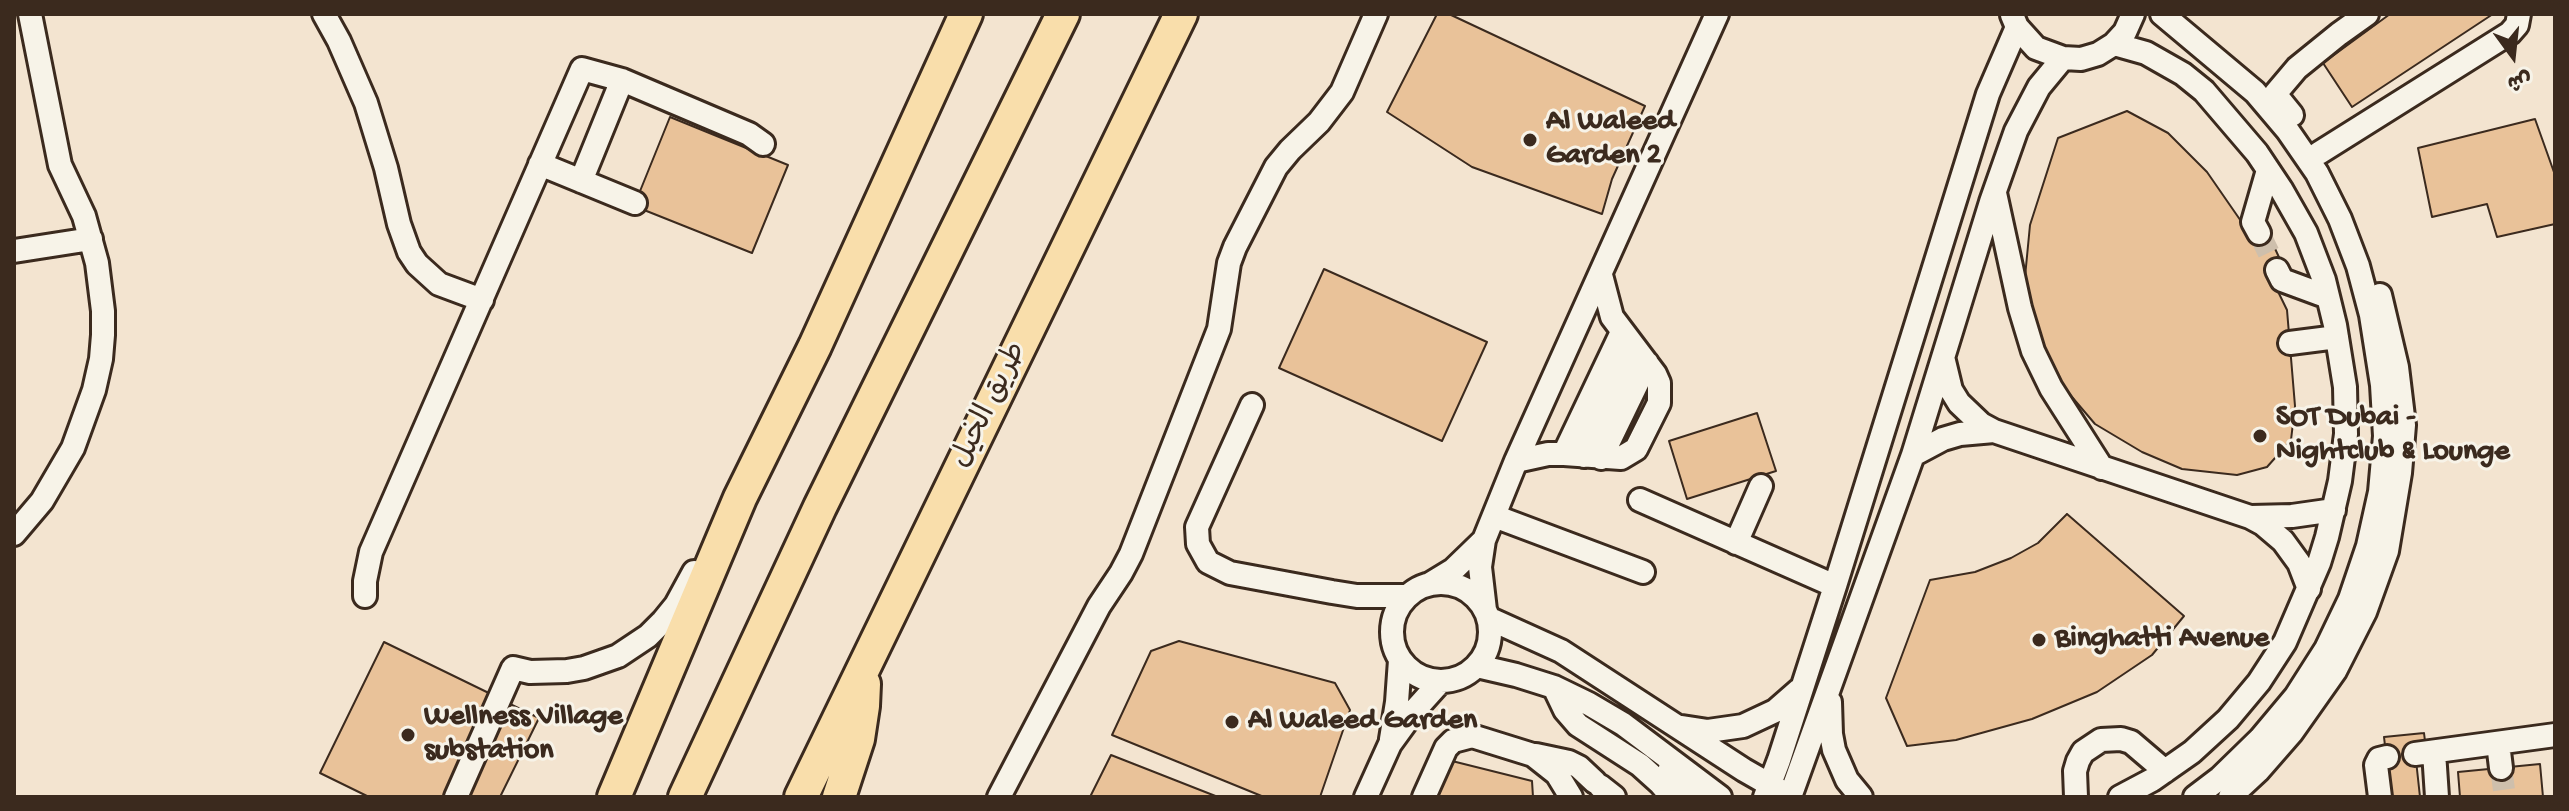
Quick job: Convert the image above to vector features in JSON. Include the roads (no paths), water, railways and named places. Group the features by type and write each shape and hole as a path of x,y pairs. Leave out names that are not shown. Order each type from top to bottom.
{"highway":[{"path":"614,797 740,498 835,303 966,14"},
{"path":"685,797 820,507 1063,14"},
{"name":"طريق الخيل","path":"801,797 1181,14"},
{"path":"839,797 861,722 863,670"}],"street":[{"path":"14,534 59,475 85,420 101,359 103,311 91,239 84,216 60,165 30,14"},
{"path":"324,14 366,103 409,252 439,284 482,300"},
{"path":"999,797 1099,606 1131,554 1219,329 1229,263 1235,247 1276,167 1319,122 1342,92 1376,14"},
{"path":"1407,596 1393,622 1393,644 1400,660 1417,676 1441,681 1461,677 1477,666 1488,648 1490,628 1480,567 1484,540 1516,461 1717,14"},
{"path":"2014,21 2036,48 2063,58 2081,59 2098,54 2114,44 2125,32 2133,14"},
{"path":"2162,14 2255,92 2288,131 2317,173 2340,219 2358,266 2371,315 2382,385 2385,436 2380,492 2368,546 2350,599 2326,649 2296,696 2260,739 2220,778 2195,797"},
{"path":"2230,797 2292,732 2335,671 2365,612 2387,551 2400,473 2403,409 2387,318 2357,229 2319,153 2275,94 2297,68 2367,14"},
{"path":"2319,153 2510,33 2517,25 2519,14"},
{"path":"1767,791 1835,586 1988,94 2014,21"},
{"path":"2114,44 2146,53 2183,74 2204,91 2268,170 2306,233 2328,297 2337,337 2345,387 2346,434 2334,510 2319,563 2285,642 2259,682 2228,719 2192,752 2120,797"},
{"path":"1428,585 1461,587 1471,593 1487,614 1561,651 1767,791 1791,797 1913,455 2016,131 2029,103 2063,58"},
{"path":"365,596 371,552 582,69 622,80 749,134 763,144"},
{"path":"581,181 622,80"},
{"path":"540,164 635,203"},
{"path":"2259,233 2253,222 2268,170"},
{"path":"1995,192 2020,308 2033,351 2051,388 2102,468"},
{"path":"14,251 91,239"},
{"path":"2277,270 2282,280 2328,297"},
{"path":"1516,461 1548,454 1621,458 1641,442 1659,403 1655,374 1612,317 1601,275"},
{"path":"2290,343 2337,337"},
{"path":"1583,456 1635,348"},
{"path":"1944,361 1951,390 1959,403 1981,424 2250,517 2283,541 2299,563 2309,589"},
{"path":"1252,405 1197,527 1198,544 1204,557 1221,570 1357,596 1407,596 1464,561 1484,540"},
{"path":"1913,455 1943,439 1994,431"},
{"path":"1736,543 1761,486"},
{"path":"456,797 513,668 548,673 584,668 618,656 648,636 676,605 732,502 740,498"},
{"path":"1640,500 1835,586"},
{"path":"2250,517 2292,516 2334,510"},
{"path":"1494,516 1643,572"},
{"path":"1390,744 1400,660"},
{"path":"1477,666 1554,687 1601,710 1720,797"},
{"path":"1366,797 1390,744 1441,681"},
{"path":"1832,685 1829,718 1834,750 1847,780 1861,797"},
{"path":"1554,687 1565,710 1578,725 1640,765 1672,797"},
{"path":"1673,725 1708,731 1743,726 1775,711 1801,688"},
{"path":"2437,797 2424,753 2555,735"},
{"path":"1424,797 1446,748 1462,737 1481,738 1533,755 1569,762 1579,767 1604,791"},
{"path":"2076,797 2075,771 2078,761 2083,752 2101,740 2131,742 2165,771"},
{"path":"2498,743 2501,768"},
{"path":"1655,747 1690,797"},
{"path":"1533,755 1557,774 1571,797"},
{"path":"2380,797 2376,765 2379,759 2387,757"},
{"path":"1571,797 1572,790 1582,781 1604,791"}],"tunnel":[{"path":"2259,233 2277,270"},
{"path":"2501,768 2505,797"}],"place":[{"name":"Al Waleed Garden 2","path":"1530,140"},
{"name":"SOT Dubai - Nightclub & Lounge","path":"2260,436"},
{"name":"Binghatti Avenue","path":"2039,640"},
{"name":"Al Waleed Garden","path":"1232,722"},
{"name":"Wellness Village substation","path":"408,735"}]}
